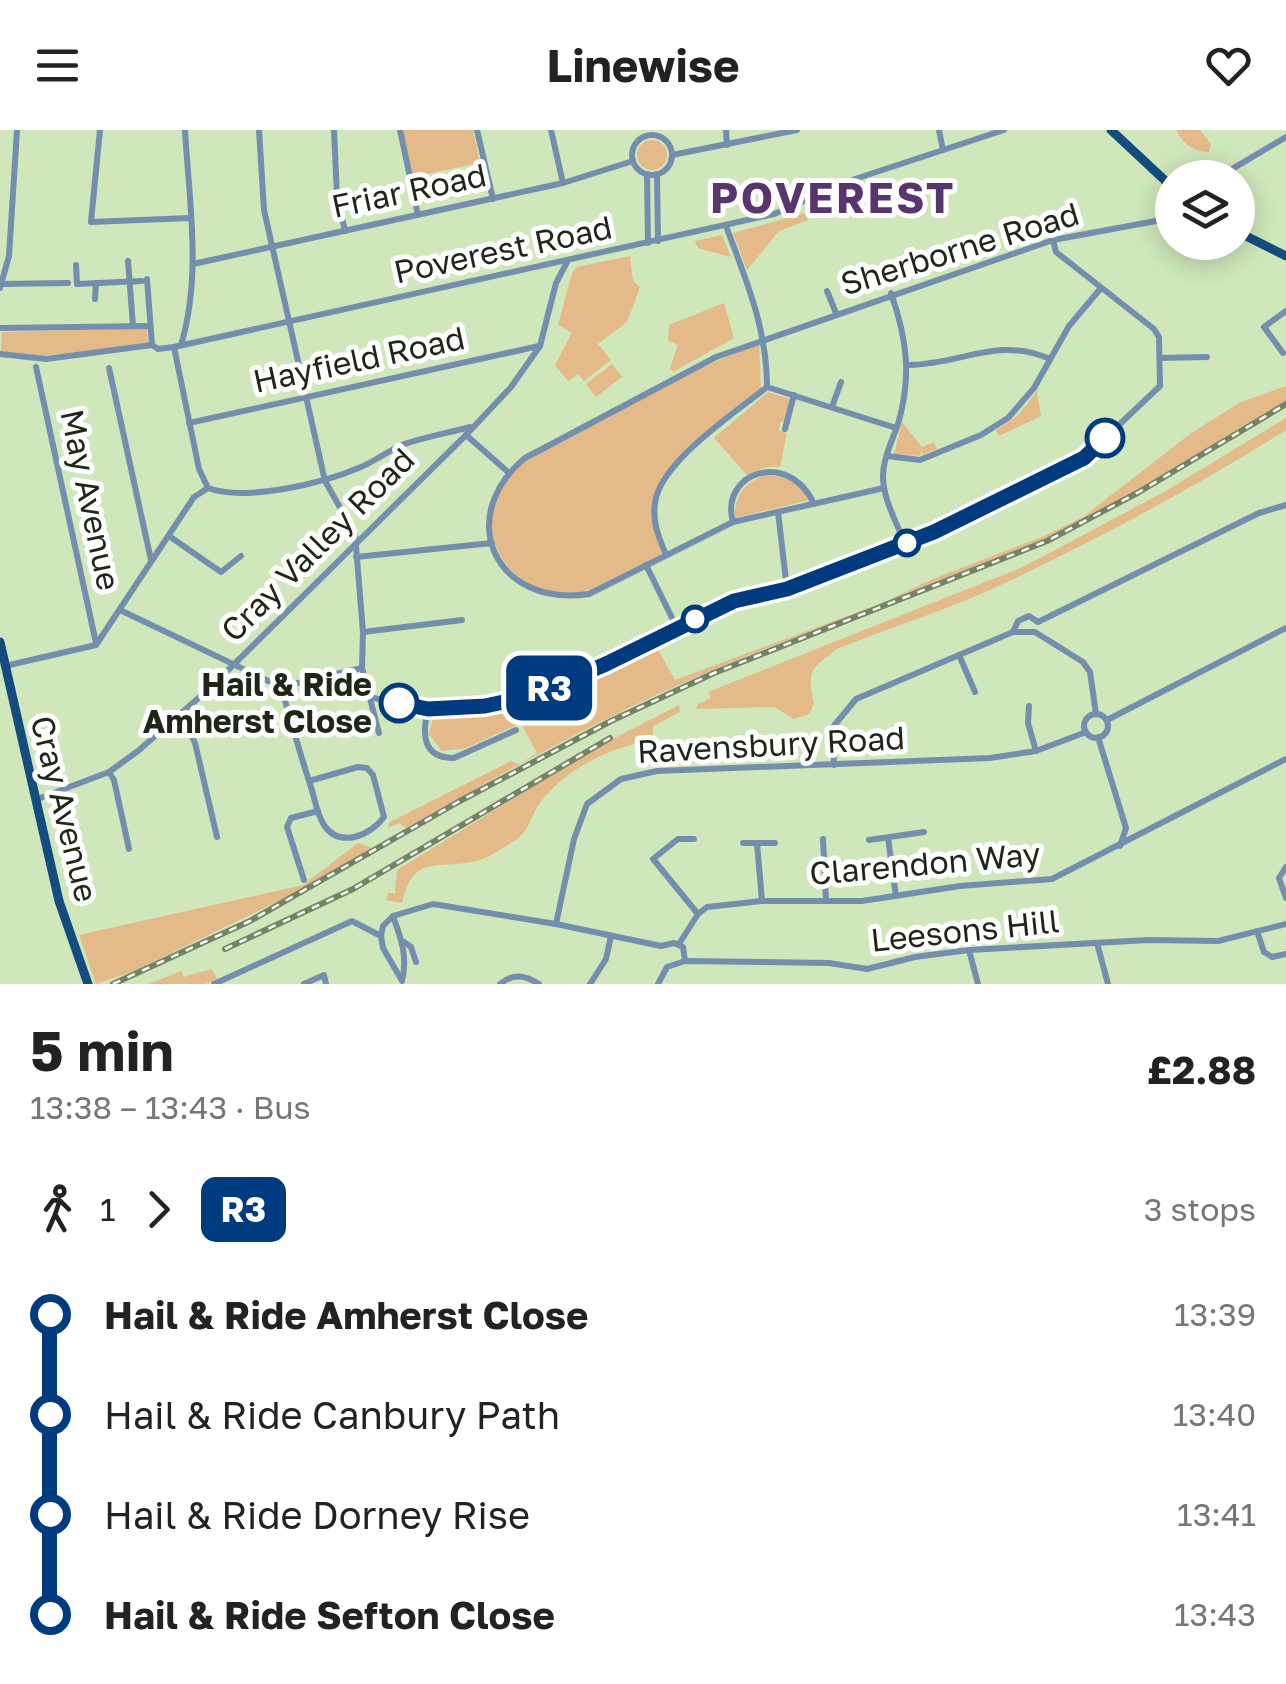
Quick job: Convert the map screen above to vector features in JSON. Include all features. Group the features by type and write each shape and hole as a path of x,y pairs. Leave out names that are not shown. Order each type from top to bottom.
{"main road":[{"path":"1111,130 1155,172"},
{"path":"1255,240 1286,256"},
{"name":"Cray Avenue","path":"0,642 59,901 88,984"}],"street":[{"path":"17,130 10,256 1,286 68,283"},
{"path":"100,130 92,222 190,218"},
{"path":"185,130 192,299 177,347 188,423 199,469 208,488 246,492 325,481 400,446 468,431 508,472 490,503 492,543 502,566 520,584 562,598 589,594 733,522 884,488"},
{"path":"259,130 264,210 325,481 355,534 362,668 379,733"},
{"path":"334,130 337,196 345,230"},
{"path":"400,130 418,215"},
{"path":"477,130 493,199"},
{"path":"551,130 563,183"},
{"path":"726,130 727,145"},
{"path":"672,156 797,130"},
{"path":"939,130 943,150"},
{"name":"Poverest Road","path":"0,354 46,359 152,345 158,349 177,347 567,262 774,214 855,180 1004,130"},
{"path":"652,132 664,139 672,156 668,167 657,174 647,174 633,161 636,143 652,132"},
{"path":"1247,160 1286,137"},
{"name":"Friar Road","path":"193,264 563,183 633,161"},
{"path":"647,174 648,243"},
{"path":"657,174 658,241"},
{"name":"Sherborne Road","path":"508,472 525,458 716,356 1053,240 1155,221"},
{"path":"726,226 758,314 764,339 766,387"},
{"path":"369,696 428,709 485,706 531,696 734,601 787,589 905,544 1084,458 1160,386 1158,337 1154,329 1056,252 1053,240"},
{"path":"128,261 133,326"},
{"name":"Cray Valley Road","path":"35,800 109,772 181,714 468,431 511,387 540,346 556,284 567,262"},
{"path":"76,266 76,284 145,280 152,345"},
{"path":"96,284 96,299"},
{"path":"887,456 920,460 998,425 1034,388 1069,326 1101,288"},
{"path":"827,291 836,314"},
{"path":"891,294 903,328 908,365 906,388 887,456 884,488 905,544"},
{"path":"1283,354 1264,328 1286,311"},
{"path":"0,328 150,326"},
{"name":"Hayfield Road","path":"188,423 540,346"},
{"path":"908,365 934,364 999,348 1027,349 1050,358"},
{"path":"1160,358 1207,356"},
{"name":"May Avenue","path":"36,367 96,644"},
{"path":"109,368 151,562"},
{"path":"832,407 841,382"},
{"path":"766,387 896,428"},
{"path":"666,555 655,526 655,500 668,472 766,387"},
{"path":"785,429 794,395"},
{"path":"733,522 731,509 736,492 748,478 764,472 791,475 801,482 814,504"},
{"path":"5,666 96,644 194,497 208,488"},
{"path":"1035,632 1038,622 1259,514 1286,505"},
{"path":"778,512 787,589"},
{"path":"169,536 221,572 241,556"},
{"path":"356,558 492,543"},
{"path":"646,566 677,628"},
{"path":"120,610 280,687 362,668"},
{"path":"1013,632 1018,621 1030,616 1038,622"},
{"path":"363,632 462,620"},
{"path":"1107,720 1286,628"},
{"path":"834,765 834,728 856,699 1013,632 1035,632 1083,662 1090,672 1096,714"},
{"path":"959,654 975,692"},
{"path":"280,687 318,811 324,826 334,834 354,838 381,822 384,811 367,768 309,781"},
{"path":"1030,706 1028,723 1036,751"},
{"path":"428,709 423,739 443,758 454,758 516,730"},
{"path":"181,714 195,744 217,837"},
{"path":"1096,714 1107,720"},
{"path":"1096,714 1086,720 1086,732 1098,737"},
{"path":"1098,737 1107,731 1107,720"},
{"name":"Ravensbury Road","path":"556,924 574,839 587,804 621,779 656,771 990,758 1036,751 1086,732"},
{"path":"1098,737 1126,828 1119,848"},
{"name":"Clarendon Way","path":"698,914 707,908 762,901 862,901 960,886 1052,880 1286,759"},
{"path":"109,772 122,807 129,849"},
{"path":"304,880 288,827 290,818 318,811"},
{"path":"1126,828 1145,833"},
{"path":"869,840 924,832"},
{"path":"888,838 896,896"},
{"path":"680,944 698,914 654,859 678,839 694,839"},
{"path":"823,840 826,900"},
{"path":"743,843 775,844"},
{"path":"758,843 762,901"},
{"path":"1286,867 1279,878 1286,898"},
{"path":"403,982 383,948 383,926 393,916 433,904 662,946 680,944"},
{"path":"393,916 403,942 403,982"},
{"path":"214,984 352,920 381,936"},
{"name":"Leesons Hill","path":"685,961 829,963 867,968 970,950 1218,941 1286,924"},
{"path":"1257,930 1264,952 1272,958 1286,954"},
{"path":"590,984 606,959 611,936"},
{"path":"403,942 411,948 416,962"},
{"path":"658,984 668,967 685,961 685,950 680,944"},
{"path":"1097,944 1108,984"},
{"path":"970,950 978,984"},
{"path":"500,984 513,976 522,976 539,984"},
{"path":"304,984 325,980"}],"shaded area":[{"path":"402,130 473,130 480,163 412,177"},
{"path":"1176,130 1200,130 1211,144 1209,152 1189,146"},
{"path":"652,140 663,144 667,155 663,166 652,170 641,166 637,155 641,144"},
{"path":"805,213 808,220 779,231 747,270 733,233"},
{"path":"722,235 731,257 698,248 695,241"},
{"path":"630,256 633,281 640,287 627,322 598,344 611,360 584,381 578,374 568,381 555,365 572,333 558,325 572,273 577,267"},
{"path":"724,303 734,338 673,372 670,368 678,345 668,341 669,325"},
{"path":"147,328 148,344 39,356 1,351 2,332"},
{"path":"759,343 761,389 685,455 657,490 653,517 662,556 588,591 561,594 529,585 505,563 492,532 491,516 500,489 523,462 689,373"},
{"path":"612,364 622,377 596,397 586,384"},
{"path":"1286,386 1286,401 1081,522 965,574 706,673 521,764 537,753 521,723 466,748 442,751 429,734 434,715 503,708 555,694 658,650 675,680 882,603 1083,517 1190,434 1239,403"},
{"path":"1037,391 1041,416 999,436 996,431 1019,414"},
{"path":"768,392 790,399 785,421 780,423 779,431 787,433 780,467 765,467 747,475 714,438"},
{"path":"1286,418 1286,430 1184,491 1080,546 967,600 837,649 813,672 814,704 809,714 794,719 774,707 696,709 711,698 708,692 1023,567 1164,492"},
{"path":"902,422 922,447 934,442 937,449 922,455 922,449 920,456 894,454"},
{"path":"765,475 791,480 809,500 735,518 742,491"},
{"path":"679,705 680,712 653,726 653,739 605,754 563,779 540,803 519,838 478,861 427,867 412,877 402,903 386,900 388,893 395,893 397,870 601,745"},
{"path":"511,761 520,764 406,828 399,823 388,828 390,822"},
{"path":"358,843 372,848 293,894 134,971 96,984 79,935 303,885"},
{"path":"212,969 217,979 205,984 149,984 181,971 184,977"}],"railway":[{"path":"113,984 250,921 458,802 611,721 714,673 1047,541 1139,492 1286,404"},
{"path":"225,949 353,889 610,738"}],"bus line":[{"name":"R3","path":"399,703 428,709 485,706 531,696 734,601 787,589 934,532 1084,458 1105,438"}],"place":[{"name":"Hail & Ride Amherst Close","path":"399,703"}],"district":[{"name":"POVEREST","path":"833,198"}]}
